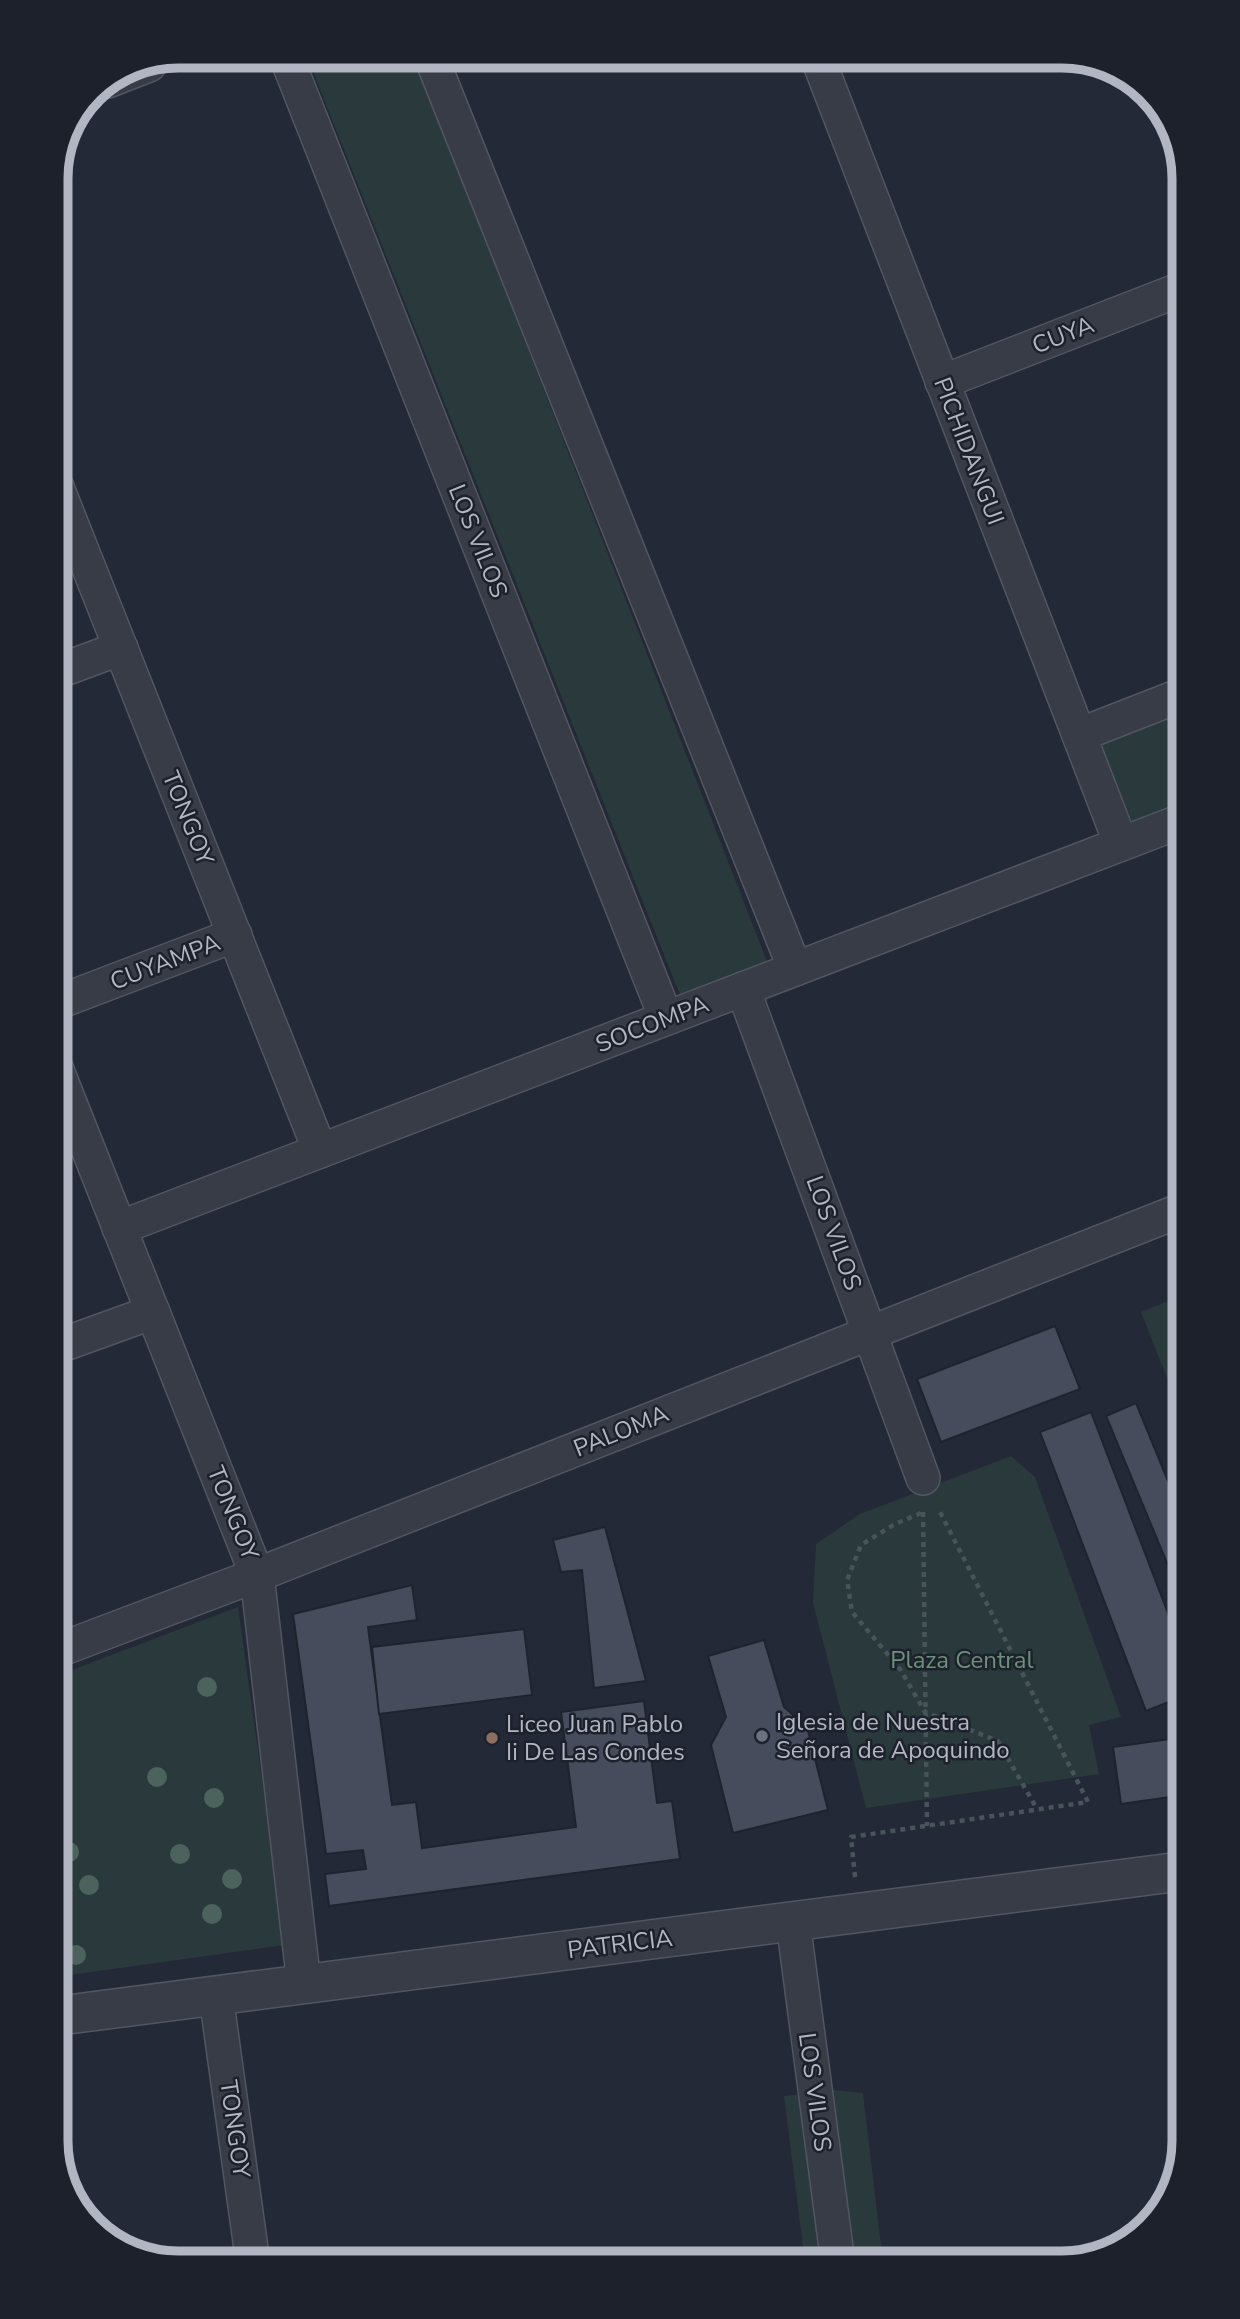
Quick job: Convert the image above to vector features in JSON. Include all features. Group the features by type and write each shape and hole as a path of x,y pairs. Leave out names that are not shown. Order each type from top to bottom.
{"street":[{"name":"LOS VILOS","path":"291,68 666,1018"},
{"path":"435,68 795,969"},
{"name":"PICHIDANGUI","path":"822,68 1121,844"},
{"name":"CUYA","path":"942,382 1172,293"},
{"name":"TONGOY","path":"68,515 320,1151"},
{"path":"68,668 121,648"},
{"path":"1079,735 1172,699"},
{"name":"SOCOMPA","path":"120,1228 1172,825"},
{"name":"CUYAMPA","path":"68,998 235,935"},
{"name":"LOS VILOS","path":"743,989 923,1478"},
{"name":"TONGOY","path":"68,1098 257,1575 304,1984"},
{"name":"PALOMA","path":"68,1646 257,1575 1172,1214"},
{"path":"68,1344 153,1312"},
{"name":"PATRICIA","path":"68,2014 1172,1873"},
{"name":"LOS VILOS","path":"793,1922 836,2251"},
{"name":"TONGOY","path":"216,1996 251,2251"}],"path":[{"path":"923,1478 927,1826"},
{"path":"860,1913 851,1837 1088,1802 923,1478"},
{"path":"923,1512 895,1524 862,1545 847,1580 852,1612 900,1669 925,1712 998,1741 1037,1809"}],"green space":[{"path":"312,68 418,68 768,964 682,1000"},
{"path":"1172,716 1172,806 1132,822 1101,745"},
{"path":"1172,1300 1172,1391 1141,1312"},
{"name":"Plaza Central","path":"1011,1456 1035,1477 1121,1717 1089,1725 1099,1774 866,1808 813,1603 816,1544 860,1514"},
{"path":"238,1607 285,1945 68,1975 68,1671"},
{"path":"834,2090 863,2093 882,2251 803,2251 784,2096"}],"building":[{"path":"1055,1326 1080,1389 941,1442 917,1379"},
{"path":"1136,1403 1172,1491 1172,1575 1106,1416"},
{"path":"1091,1412 1172,1624 1172,1701 1146,1711 1040,1432"},
{"path":"605,1527 646,1681 594,1688 582,1570 561,1572 553,1540"},
{"path":"412,1585 417,1620 368,1627 392,1805 416,1802 422,1848 576,1827 561,1712 644,1701 657,1803 672,1801 680,1859 329,1906 325,1874 366,1869 363,1850 326,1854 293,1614"},
{"path":"524,1629 532,1695 379,1714 372,1647"},
{"name":"Iglesia de Nuestra Señora de Apoquindo","path":"764,1640 784,1707 807,1727 828,1810 733,1833 711,1745 726,1717 708,1656"},
{"path":"1172,1739 1172,1797 1121,1804 1113,1747"}],"place":[{"name":"Iglesia de Nuestra Señora de Apoquindo","path":"762,1736"},
{"name":"Liceo Juan Pablo Ii De Las Condes","path":"492,1738"}]}
